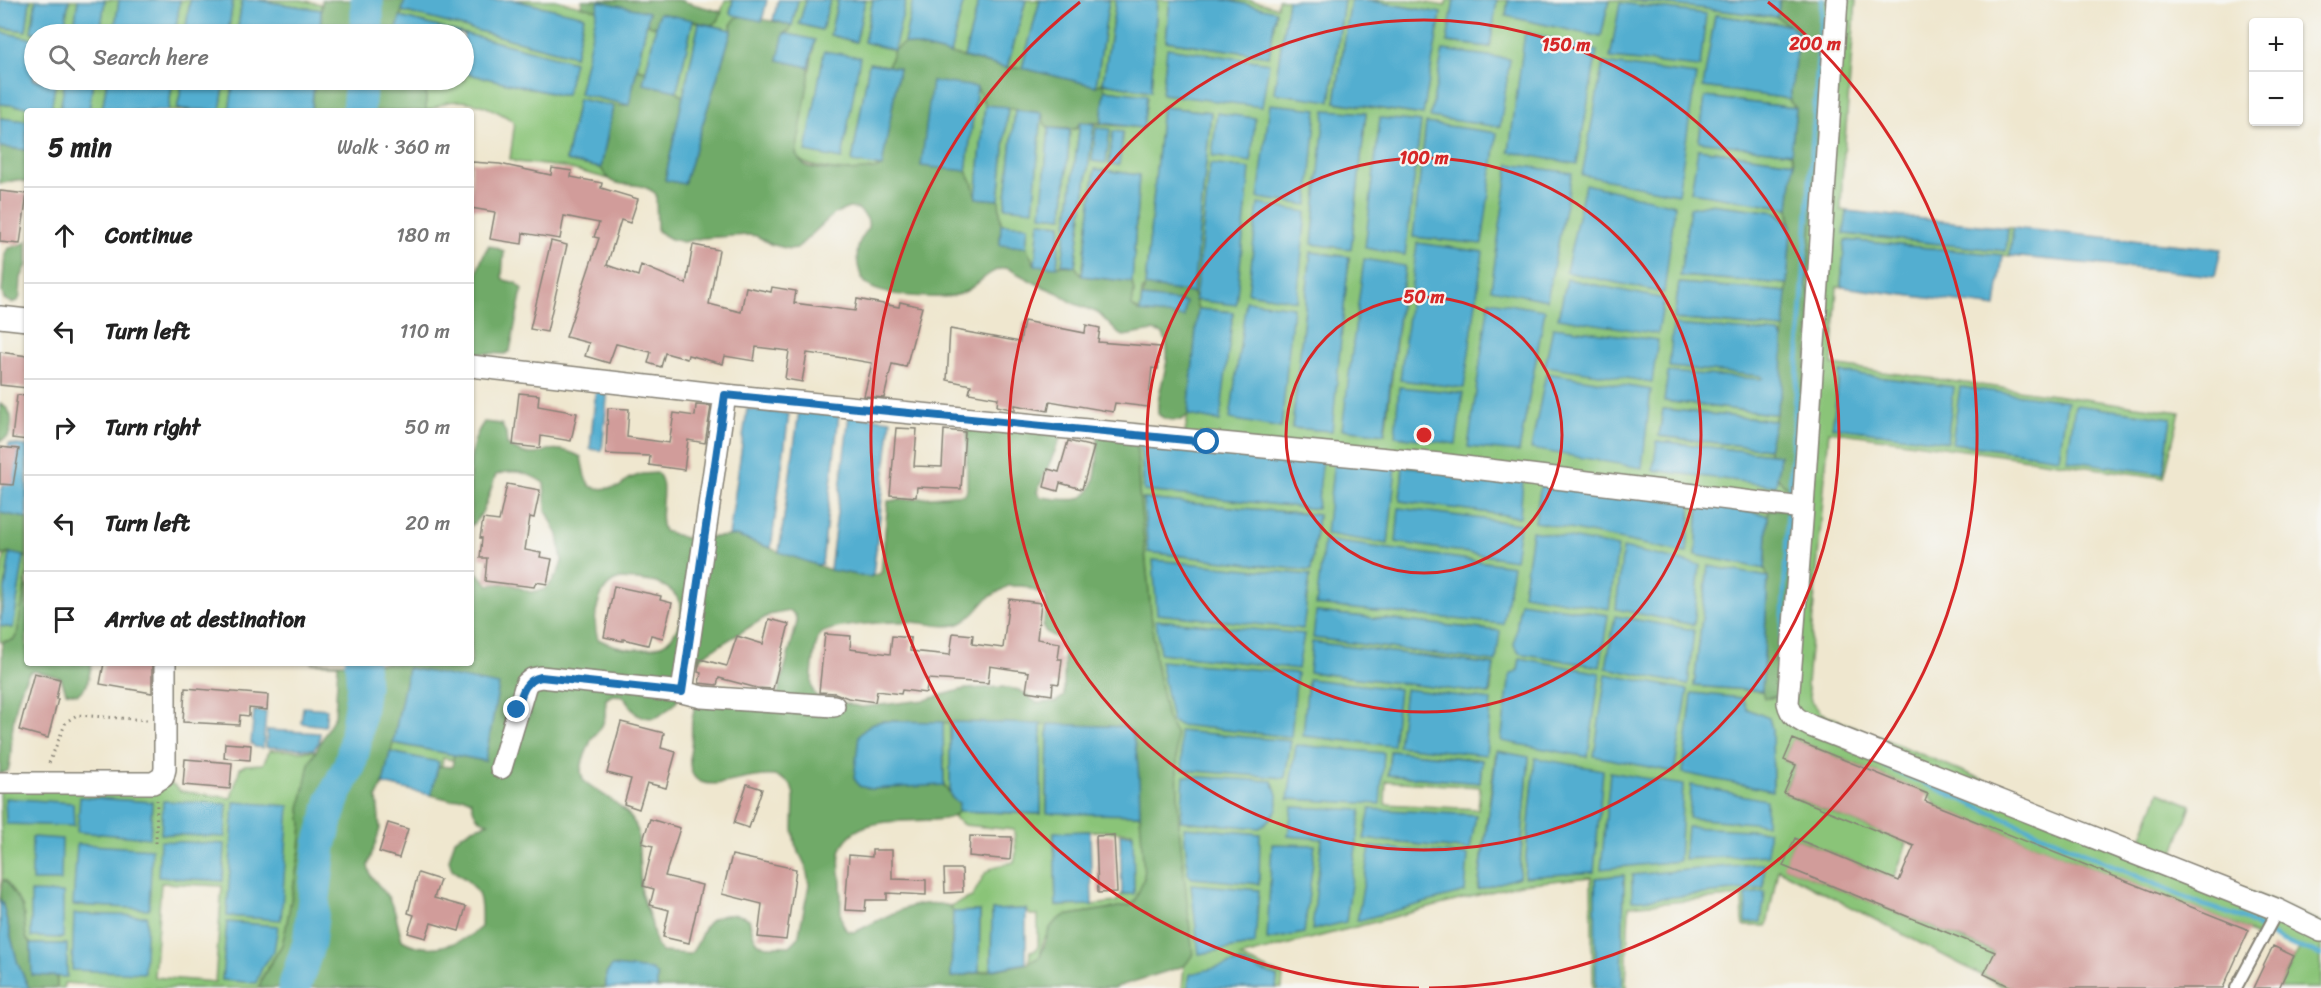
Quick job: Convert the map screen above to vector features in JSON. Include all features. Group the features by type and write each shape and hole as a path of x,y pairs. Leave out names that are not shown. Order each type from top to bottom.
{"street":[{"path":"1837,0 1792,507 1788,703 1790,711 1794,717 1811,726 2275,916 2321,930"},
{"path":"0,317 24,320"},
{"path":"474,366 725,395 1440,464 1792,507"},
{"path":"682,692 725,395"},
{"path":"0,783 41,785 153,783 163,777 165,769 165,666"},
{"path":"501,768 526,684 532,679 541,677 682,692 702,697 834,706"}],"lane":[{"path":"2236,988 2275,916"}],"path":[{"path":"41,785 60,733 71,718 77,715 157,721"},
{"path":"153,783 158,803 156,843"}],"green space":[{"path":"30,0 36,0 32,24 27,24"},
{"path":"69,0 78,0 74,24 65,24"},
{"path":"105,0 119,0 115,24 101,24"},
{"path":"180,0 190,0 186,24 176,24"},
{"path":"233,0 242,0 238,24 229,24"},
{"path":"257,0 301,0 321,4 321,10"},
{"path":"322,0 405,0 399,24 321,24"},
{"path":"513,0 555,0 598,10 579,94 629,105 613,106 578,99 566,161 601,168 609,179 563,167 516,162 510,159 513,121 498,112 474,103 457,101 426,108 426,90 474,90 474,75 558,95 574,62 474,36 474,30 575,56 584,16"},
{"path":"582,0 678,0 722,12 718,21 711,25 659,13 656,26 651,26 647,22 649,12 599,2 598,10 581,6"},
{"path":"725,0 733,0 730,13 743,16 731,25 732,30 711,25 718,21"},
{"path":"798,0 806,0 800,24 822,30 830,0 838,0 830,35 856,42 865,0 873,0 864,42 893,50 906,0 913,0 904,43 894,50 888,66 869,63 852,161 882,167 872,171 842,171 810,165 802,162 797,156 796,148 815,40 784,33 790,30"},
{"path":"964,0 979,0 964,57 950,54"},
{"path":"1026,0 1040,0 1022,68 1007,68"},
{"path":"1109,0 1116,0 1103,83 1096,86"},
{"path":"1157,0 1170,0 1166,41 1269,56 1276,12 1226,0 1248,0 1277,7 1278,0 1288,0 1274,93 1330,100 1344,0 1351,0 1335,102 1422,115 1441,13 1366,0 1410,0 1445,6 1447,0 1454,0 1448,42 1490,47 1497,0 1508,0 1506,16 1601,37 1609,0 1628,0 1777,17 1788,25 1715,15 1704,86 1790,99 1796,108 1705,97 1699,140 1791,153 1794,162 1699,149 1691,192 1789,208 1789,223 1776,212 1709,204 1680,276 1787,284 1787,292 1679,283 1674,319 1784,329 1783,339 1779,333 1761,376 1764,378 1664,401 1776,413 1775,421 1663,409 1659,436 1768,449 1769,454 1657,441 1776,486 1777,476 1784,485 1812,298 1807,286 1831,0 1856,0 1842,179 1841,210 1847,211 1845,233 2006,251 2008,228 2013,228 2010,256 1845,240 1841,283 1843,287 1837,287 1832,365 2180,412 2164,478 1829,431 1807,684 1811,701 1821,713 2139,844 2159,792 2191,805 2172,858 2321,922 2321,988 2279,988 2300,947 2281,941 2267,933 2261,943 2248,930 1937,806 1928,794 1793,739 1784,760 1795,765 1784,793 1907,843 1894,879 1795,838 1784,866 1994,952 1992,959 2013,988 2006,988 1778,869 1767,926 1743,926 1742,896 1629,906 1626,988 1622,988 1624,875 1595,878 1596,988 1593,988 1591,877 1521,884 1240,957 1283,976 1282,988 1276,988 1277,977 1191,974 1188,988 1182,988 1184,966 1192,956 1179,827 1176,735 1167,718 1156,664 1139,491 1136,434 1184,439 1188,415 1219,420 1233,312 1198,309 1193,293 1211,112 1162,107 1145,286 1142,291 1140,312 1132,306 1139,175 1095,169 1082,276 1075,266 1094,124 1143,128 1147,96 1105,90 1103,83 1151,90","holes":["1325,111 1366,114 1351,249","1311,252 1349,257 1331,431 1292,428","1405,266 1385,434 1342,429","1403,466 1519,517 1400,500","1143,499 1318,515 1311,570 1148,552","1699,503 1768,515 1769,510 1774,698 1765,698 1762,691 1694,686 1708,566 1768,577 1765,569 1696,555","1316,612 1499,631 1496,661","1312,643 1494,665 1490,694 1310,672","1520,659 1588,757 1518,670","1747,709 1769,718 1772,729 1773,791","1390,751 1482,760 1480,783 1388,775","1496,751 1529,757 1519,877 1478,889","1386,781 1480,787 1478,809 1385,804"]},
{"path":"1780,0 1831,0 1807,286 1812,298 1794,489 1784,485 1777,476 1780,455 1769,454 1768,449 1782,388 1791,229 1789,208 1794,162 1791,153 1796,108 1790,99 1798,37 1797,31 1777,17"},
{"path":"402,11 452,24 427,24 400,17"},
{"path":"743,16 792,26 784,33 778,60 809,67 796,154 805,165 817,169 856,171 882,167 899,68 888,66 894,50 904,43 1007,68 1022,68 1096,86 1103,83 1105,90 1101,123 1080,122 1076,129 1049,128 1044,123 1042,113 985,105 977,87 921,165 966,171 972,181 976,198 999,200 1000,245 1026,247 1035,265 1075,266 1082,276 1132,282 1134,292 1132,306 1140,312 1186,302 1142,297 1145,286 1193,293 1198,309 1188,415 1182,420 1172,420 1158,414 1159,394 1167,354 1163,334 1153,331 1124,336 1119,334 1098,313 1073,303 1058,293 1007,268 993,272 972,288 952,296 900,295 869,286 862,278 858,267 859,244 868,223 858,209 849,208 834,214 797,248 789,249 770,244 757,236 702,238 683,242 671,239 657,231 656,194 637,185 615,183 601,168 613,106 629,105 637,69 646,71 643,84 677,91 683,97 665,180 684,184 732,30 731,25 736,18"},
{"path":"693,20 699,23 683,97 677,91"},
{"path":"647,22 651,26 656,26 646,71 637,69"},
{"path":"0,27 24,31 24,37 0,32"},
{"path":"977,87 985,105 976,198 972,181 966,172"},
{"path":"54,90 64,90 61,108 50,108"},
{"path":"92,90 105,90 102,108 89,108"},
{"path":"171,90 181,90 177,108 168,108"},
{"path":"223,90 232,90 229,108 220,108"},
{"path":"314,90 426,90 426,108 311,108"},
{"path":"0,104 40,108 24,108 24,121 0,118"},
{"path":"1008,107 1015,110 1005,207 1033,209 1042,113 1044,123 1049,128 1042,215 1063,217 1070,130 1076,129 1080,122 1062,264 1057,267 1061,224 1039,222 1035,265 1026,247 1028,226 1001,224 999,200"},
{"path":"0,147 24,150 24,181 16,180 0,184"},
{"path":"24,243 24,271 21,278 20,296 18,301 11,303 4,299 2,292 5,254 9,248"},
{"path":"489,245 504,251 502,277 504,280 517,283 522,290 510,351 505,354 474,353 474,289 482,257"},
{"path":"0,404 10,414 11,427 8,437 0,441"},
{"path":"967,418 1065,428 1037,492 1040,497 1069,500 1078,499 1091,488 1096,470 1098,431 1136,434 1139,491 1156,664 1167,718 1176,735 1179,827 1193,956 1184,966 1113,988 657,988 657,976 606,974 606,988 259,988 262,978 282,945 300,850 302,824 300,809 309,764 335,715 338,666 474,666 474,572 489,585 508,583 530,592 543,590 558,573 562,561 558,535 546,510 544,483 538,479 515,472 496,475 484,509 474,523 474,442 484,422 501,424 506,433 507,445 520,452 538,454 548,450 561,450 581,457 585,477 590,486 598,489 619,487 628,479 642,474 657,473 661,478 663,491 661,516 664,531 685,538 736,536 830,570 869,577 881,573 888,501 965,494 967,489","holes":["621,579 659,584 676,596 681,608 680,621 672,636 664,644 637,649 613,645 598,639 595,622 598,603 607,587","1008,586 1023,586 1045,595 1047,609 1042,626 1047,633 1060,640 1064,656 1064,696 1055,702 1037,703 1020,690 1002,687 964,689 925,700 862,707 817,697 814,693 812,682 815,650 818,638 825,632 848,626 891,622 955,625 969,618 988,598","790,611 795,615 797,622 778,694 696,706 692,721 690,766 695,778 704,783 716,784 761,776 775,776 791,785 794,795 795,844 806,867 809,885 798,938 790,946 761,944 754,937 749,919 743,916 725,915 716,917 706,925 690,954 662,952 656,945 651,921 641,893 638,831 634,822 622,808 583,780 581,771 583,760 592,738 601,728 605,718 606,699 613,695 623,696 636,714 641,717 659,716 675,704 694,664 704,655 769,615","408,668 485,760 454,755 452,767 438,766 431,795 451,800 464,797 471,800 476,815 480,820 488,823 473,828 455,839 449,860 452,870 474,887 481,906 481,927 454,943 422,947 402,940 395,912 388,897 371,876 368,866 380,829 377,797 383,784","882,721 1126,727 1132,732 1136,750 1144,878 1135,901 1131,905 1064,916 1050,929 1040,957 1029,963 951,978 953,912 950,906 937,904 912,906 855,932 847,931 841,915 839,863 841,849 850,835 865,827 883,822 937,820 951,817 958,812 959,802 952,798 944,785 897,786"]},
{"path":"1803,508 1782,696 1764,698 1762,691 1768,577 1765,569 1769,510"},
{"path":"0,513 24,517 24,556 10,553 0,556"},
{"path":"10,553 0,620 0,580 4,557"},
{"path":"24,556 24,592 17,635 13,640 0,642 0,626 13,628"},
{"path":"24,592 24,666 91,666 87,685 78,694 66,692 61,678 35,671 30,672 23,685 16,709 8,771 0,774 0,682 3,642 13,640 17,635"},
{"path":"943,722 950,722 950,793 944,785"},
{"path":"1041,724 1048,724 1047,812 1140,815 1144,849 1142,886 1131,905 1064,916 1043,940 1040,957 1029,963 1030,951 1036,950 1038,946 1038,915 1030,915 1025,909 992,910 991,970 979,972 980,911 953,912 950,906 972,897 986,872 994,867 1014,862 1016,853 1014,830 964,825 953,817 958,811 1041,814","holes":["1132,832 1134,893 1122,894 1116,902 1056,906 1054,833"]},
{"path":"393,743 454,755 453,760 443,758 442,766 438,766 439,762 390,752"},
{"path":"270,750 316,751 309,764 300,809 302,824 300,850 282,945 262,977 259,988 137,988 64,983 64,988 57,988 57,976 66,977 67,944 31,944 26,938 23,908 6,881 2,880 0,783 163,777 181,791 231,798 240,768 245,765 263,764","holes":["161,883 222,886 215,982 154,977"]},
{"path":"2,880 6,881 23,908 26,938 31,944 32,975 57,976 57,988 29,988 18,964 0,900"}],"water":[{"path":"0,0 30,0 24,31 0,27"},
{"path":"36,0 69,0 65,24 32,24"},
{"path":"78,0 105,0 101,24 74,24"},
{"path":"119,0 180,0 176,24 115,24"},
{"path":"190,0 233,0 229,24 186,24"},
{"path":"242,0 257,0 321,10 320,24 238,24"},
{"path":"405,0 513,0 584,16 575,56 474,30 474,24 452,24 402,11"},
{"path":"733,0 767,0 762,21 730,14"},
{"path":"778,0 798,0 792,26 773,20"},
{"path":"806,0 830,0 822,30 799,24"},
{"path":"838,0 865,0 856,42 830,35"},
{"path":"873,0 906,0 894,50 864,42"},
{"path":"913,0 964,0 950,54 904,43"},
{"path":"979,0 1026,0 1007,68 964,57"},
{"path":"1040,0 1109,0 1096,86 1022,68"},
{"path":"1116,0 1157,0 1151,91 1103,83"},
{"path":"1170,0 1226,0 1276,11 1269,56 1166,41"},
{"path":"1288,0 1344,0 1330,101 1274,93"},
{"path":"1351,0 1366,0 1441,13 1423,115 1335,102"},
{"path":"1454,0 1497,0 1490,47 1447,42"},
{"path":"1508,0 1609,0 1601,37 1506,16"},
{"path":"1628,0 1780,0 1777,17"},
{"path":"599,1 649,12 629,105 579,94"},
{"path":"1620,3 1706,14 1700,67 1610,58"},
{"path":"659,13 693,20 677,91 643,84"},
{"path":"1715,15 1788,25 1797,31 1790,99 1703,87"},
{"path":"400,17 427,24 398,24"},
{"path":"699,23 732,30 684,184 665,180"},
{"path":"0,32 24,37 24,90 54,90 51,108 0,104"},
{"path":"1525,32 1597,51 1577,164 1509,152"},
{"path":"784,33 815,40 809,67 778,60"},
{"path":"474,36 574,62 566,95 474,75"},
{"path":"1167,48 1269,63 1262,107 1162,94"},
{"path":"1443,50 1510,59 1500,127 1430,117"},
{"path":"824,51 860,57 842,159 806,152"},
{"path":"869,63 899,68 882,167 852,162"},
{"path":"1603,63 1696,75 1678,194 1582,175"},
{"path":"932,81 977,87 966,171 921,166"},
{"path":"63,90 92,90 89,108 60,108"},
{"path":"105,90 171,90 168,108 102,108"},
{"path":"181,90 223,90 220,108 177,108"},
{"path":"232,90 313,90 311,108 229,108"},
{"path":"1105,90 1147,95 1143,128 1101,123"},
{"path":"1705,97 1796,108 1791,153 1699,141"},
{"path":"578,99 613,106 601,168 566,161"},
{"path":"1270,104 1317,109 1308,205 1258,198"},
{"path":"985,105 1008,107 999,200 976,198"},
{"path":"1162,107 1211,112 1193,293 1145,286"},
{"path":"1015,110 1042,113 1033,210 1005,207"},
{"path":"1325,110 1366,113 1351,249 1312,244"},
{"path":"1217,113 1255,118 1251,162 1212,156"},
{"path":"0,118 24,121 24,150 0,147"},
{"path":"1380,118 1421,122 1405,255 1365,248"},
{"path":"1080,122 1094,124 1075,266 1062,264"},
{"path":"1426,123 1497,133 1482,244 1413,237"},
{"path":"1049,128 1070,130 1063,217 1041,215"},
{"path":"1096,128 1110,129 1106,163 1092,161"},
{"path":"1113,131 1123,132 1119,165 1109,164"},
{"path":"1698,149 1794,162 1789,208 1691,192"},
{"path":"1210,164 1250,169 1236,305 1195,300"},
{"path":"1509,164 1572,173 1547,300 1491,289"},
{"path":"1095,169 1139,175 1132,282 1082,276"},
{"path":"1585,184 1675,205 1664,293 1566,272"},
{"path":"1258,204 1306,212 1297,301 1248,293"},
{"path":"1709,204 1776,212 1789,223 1791,229 1787,284 1680,276 1690,208"},
{"path":"1847,211 2008,228 2006,251 1844,234"},
{"path":"1039,222 1061,224 1057,267 1035,265"},
{"path":"1001,224 1028,226 1026,247 1000,245"},
{"path":"2013,228 2221,249 2215,276 2010,256"},
{"path":"1845,240 2003,255 1996,307 1843,287 1841,283"},
{"path":"1417,243 1483,252 1464,388 1400,380"},
{"path":"1311,252 1349,257 1332,431 1292,428"},
{"path":"1364,259 1405,266 1384,434 1342,429"},
{"path":"1567,279 1664,299 1658,334 1558,318"},
{"path":"1679,283 1787,292 1784,329 1674,319"},
{"path":"1142,297 1186,302 1184,317 1140,312"},
{"path":"1246,301 1293,307 1281,428 1230,419"},
{"path":"1489,301 1545,310 1519,452 1468,447"},
{"path":"1198,309 1233,312 1220,421 1188,415"},
{"path":"1673,325 1779,333 1783,339 1782,388 1776,413 1664,401 1668,372 1763,378 1669,367"},
{"path":"1553,327 1658,340 1652,382 1545,366"},
{"path":"1840,372 1954,387 1947,442 1832,427"},
{"path":"1546,373 1651,390 1642,468 1531,449"},
{"path":"1399,387 1463,393 1456,444 1395,436"},
{"path":"1960,387 2067,401 2059,458 1952,443"},
{"path":"596,388 608,388 602,451 590,449"},
{"path":"2075,405 2171,418 2163,474 2067,460"},
{"path":"747,409 789,414 771,548 736,536 729,536"},
{"path":"1663,409 1775,421 1768,449 1659,436"},
{"path":"799,411 839,414 822,564 817,565 779,552"},
{"path":"849,415 891,420 873,575 869,577 830,570"},
{"path":"1140,439 1323,457 1317,509 1144,491"},
{"path":"1657,441 1780,455 1776,486 1653,470"},
{"path":"9,444 24,446 24,517 0,513 0,499"},
{"path":"1334,460 1396,466 1388,544 1326,534"},
{"path":"1403,466 1523,479 1520,517 1400,501"},
{"path":"1541,483 1691,504 1687,553 1535,522"},
{"path":"1143,499 1318,515 1311,571 1148,552"},
{"path":"1699,503 1768,515 1765,569 1696,555"},
{"path":"1399,508 1520,524 1515,560 1396,542"},
{"path":"1532,531 1618,547 1609,609 1523,594"},
{"path":"1324,540 1513,566 1503,624 1316,605"},
{"path":"1623,548 1700,565 1694,625 1616,609"},
{"path":"10,553 24,556 13,628 0,626"},
{"path":"1153,560 1310,575 1303,629 1157,614"},
{"path":"1708,566 1768,577 1762,691 1694,686"},
{"path":"1520,602 1608,615 1600,667 1519,653 1514,645"},
{"path":"1316,612 1500,631 1496,662 1313,638"},
{"path":"1615,616 1694,630 1688,685 1606,668"},
{"path":"1156,620 1304,634 1298,669 1160,653"},
{"path":"1312,642 1494,665 1489,694 1309,672"},
{"path":"1520,658 1600,673 1588,757 1501,741 1510,675 1518,670"},
{"path":"1160,661 1297,673 1291,737 1179,725 1172,721"},
{"path":"408,668 499,685 485,761 393,743"},
{"path":"1606,674 1688,690 1674,772 1594,756"},
{"path":"1308,679 1399,689 1393,746 1303,736"},
{"path":"1405,689 1491,700 1486,755 1398,746"},
{"path":"1692,693 1742,698 1747,709 1769,718 1772,729 1773,791 1683,773"},
{"path":"303,707 327,709 325,726 301,723"},
{"path":"254,711 266,712 263,748 255,747 251,743"},
{"path":"882,721 943,722 944,785 871,789 859,786 854,778 859,735 871,724"},
{"path":"950,722 1041,724 1041,814 958,811 959,803 952,798 950,793"},
{"path":"1048,724 1126,727 1131,733 1137,755 1140,815 1047,813"},
{"path":"267,730 320,733 319,742 314,749 266,747"},
{"path":"1179,731 1291,741 1285,778 1183,770"},
{"path":"1296,745 1384,753 1380,804 1288,799"},
{"path":"1390,751 1482,760 1480,783 1388,775"},
{"path":"1497,751 1529,757 1519,877 1478,890"},
{"path":"390,752 439,762 431,795 383,784"},
{"path":"1535,758 1603,770 1594,872 1524,877"},
{"path":"1610,772 1683,785 1679,861 1601,869"},
{"path":"1184,776 1272,781 1277,796 1277,807 1260,828 1181,821"},
{"path":"1691,785 1766,800 1766,824 1689,818"},
{"path":"80,797 152,802 150,838 77,832"},
{"path":"5,798 73,803 74,826 6,824"},
{"path":"163,801 227,804 225,837 161,834"},
{"path":"234,802 289,806 281,920 227,916"},
{"path":"1292,807 1361,810 1346,922 1312,930 1322,839 1288,836"},
{"path":"1370,809 1476,815 1470,850 1364,839"},
{"path":"1184,827 1260,834 1259,884 1192,878 1188,874"},
{"path":"1687,827 1768,831 1768,855 1684,859"},
{"path":"1090,831 1092,905 1056,906 1054,832"},
{"path":"1120,834 1133,834 1134,894 1122,894"},
{"path":"32,837 62,839 61,881 32,881"},
{"path":"160,841 225,844 223,881 158,877"},
{"path":"77,844 152,849 149,909 73,905"},
{"path":"1272,844 1315,845 1304,933 1267,940"},
{"path":"1370,847 1468,855 1465,892 1357,921"},
{"path":"1764,863 1764,888 1632,901 1632,875"},
{"path":"1624,875 1622,988 1596,988 1595,878"},
{"path":"1191,884 1259,890 1255,944 1199,954"},
{"path":"31,892 63,893 63,938 31,937"},
{"path":"1765,892 1761,922 1746,923 1746,894"},
{"path":"0,900 18,964 29,988 0,988"},
{"path":"1026,909 1026,963 991,970 992,910"},
{"path":"980,911 979,972 951,978 953,912"},
{"path":"74,914 147,916 144,973 72,970"},
{"path":"227,922 278,926 274,951 262,968 256,983 222,980"},
{"path":"31,944 67,944 67,977 32,975"},
{"path":"1239,962 1277,977 1276,988 1188,988 1190,974"},
{"path":"612,966 652,970 657,976 657,988 606,988 606,974"}],"building":[{"path":"474,162 500,164 551,175 552,168 572,171 571,177 602,183 601,188 638,199 630,223 621,220 607,265 638,276 641,265 686,284 693,245 719,250 709,304 741,312 746,287 771,292 772,287 796,291 794,303 855,311 857,299 899,307 900,302 922,307 906,367 892,364 884,398 864,396 872,363 837,357 807,353 802,382 785,379 789,351 756,347 754,361 725,356 723,364 688,355 687,359 665,353 661,367 648,363 651,352 616,344 609,363 585,356 589,343 566,337 599,238 594,237 599,223 564,216 560,239 523,233 522,244 490,239 495,212 474,208"},
{"path":"0,191 24,194 20,244 0,242"},
{"path":"551,241 567,245 547,332 530,329"},
{"path":"1024,321 1085,333 1086,325 1100,328 1098,342 1160,347 1158,369 1152,368 1148,407 1115,403 1113,412 1050,401 1048,411 1015,405 1015,410 997,406 998,398 969,393 971,385 947,380 950,329 1020,342"},
{"path":"0,352 24,356 24,388 0,385"},
{"path":"519,393 539,395 538,406 577,413 571,441 541,436 540,448 513,445"},
{"path":"17,395 24,396 24,440 12,438"},
{"path":"696,405 711,406 705,443 688,440 684,470 649,465 650,456 606,454 608,408 629,409 627,437 669,443 674,413 695,416"},
{"path":"896,428 917,429 914,466 942,467 944,430 965,432 961,489 917,487 916,497 890,495"},
{"path":"1068,441 1094,447 1082,489 1060,483 1058,491 1044,487 1048,469 1059,472"},
{"path":"0,447 19,449 13,485 0,484"},
{"path":"507,484 540,490 534,518 530,517 525,550 541,553 540,557 552,559 547,584 536,582 534,587 485,581 487,558 480,558 483,519 499,521"},
{"path":"614,586 661,596 660,600 672,603 663,638 651,635 648,645 604,637"},
{"path":"1009,599 1041,603 1037,639 1060,643 1058,659 1062,659 1059,684 1053,683 1052,695 1026,691 1029,672 990,666 988,683 928,679 926,693 902,690 901,694 877,691 875,702 848,698 835,693 819,692 825,634 851,636 850,649 890,654 892,636 911,638 910,651 950,655 953,633 973,635 972,644 1003,648"},
{"path":"769,619 789,624 773,689 757,688 719,678 717,685 699,683 700,659 727,666 737,636 763,644"},
{"path":"103,666 152,666 152,693 100,684"},
{"path":"34,673 60,679 56,699 58,699 48,738 19,730"},
{"path":"185,688 268,695 267,710 249,708 249,716 240,715 239,725 183,722"},
{"path":"621,722 664,733 661,748 676,752 666,788 647,783 639,809 624,804 631,779 607,773"},
{"path":"1793,739 1928,794 1925,801 2249,930 2223,988 2013,988 1984,974 1995,952 1783,866 1795,838 1899,881 1914,846 1784,793 1796,765 1784,760"},
{"path":"225,743 251,745 250,760 224,758"},
{"path":"185,759 232,763 230,789 183,785"},
{"path":"747,784 762,789 749,828 734,823"},
{"path":"650,819 680,828 665,876 702,885 689,943 663,937 669,910 650,905 654,889 643,886 653,846 642,843"},
{"path":"388,823 408,829 399,858 379,852"},
{"path":"1114,835 1117,892 1098,893 1096,836"},
{"path":"970,836 1012,837 1010,860 969,856"},
{"path":"872,850 892,850 892,879 926,880 926,895 887,893 887,900 866,900 865,911 845,910 849,855 872,857"},
{"path":"732,855 796,869 786,940 758,937 762,904 722,894"},
{"path":"944,869 962,869 963,892 945,893"},
{"path":"418,873 440,880 434,898 466,907 459,931 431,923 426,938 408,933 414,915 408,913"},
{"path":"2273,946 2294,956 2279,988 2253,988"}],"waterway":[{"path":"367,0 367,24"},
{"path":"1789,500 1822,0"},
{"path":"358,108 360,90"},
{"path":"1779,701 1788,509"},
{"path":"294,988 309,943 320,845 333,799 350,764 354,748 363,686 361,666"},
{"path":"1885,766 2203,905 2245,919 2281,941 2321,955"}],"route":[{"path":"517,710 526,684 532,679 541,677 682,692 725,395 1207,442"}]}
